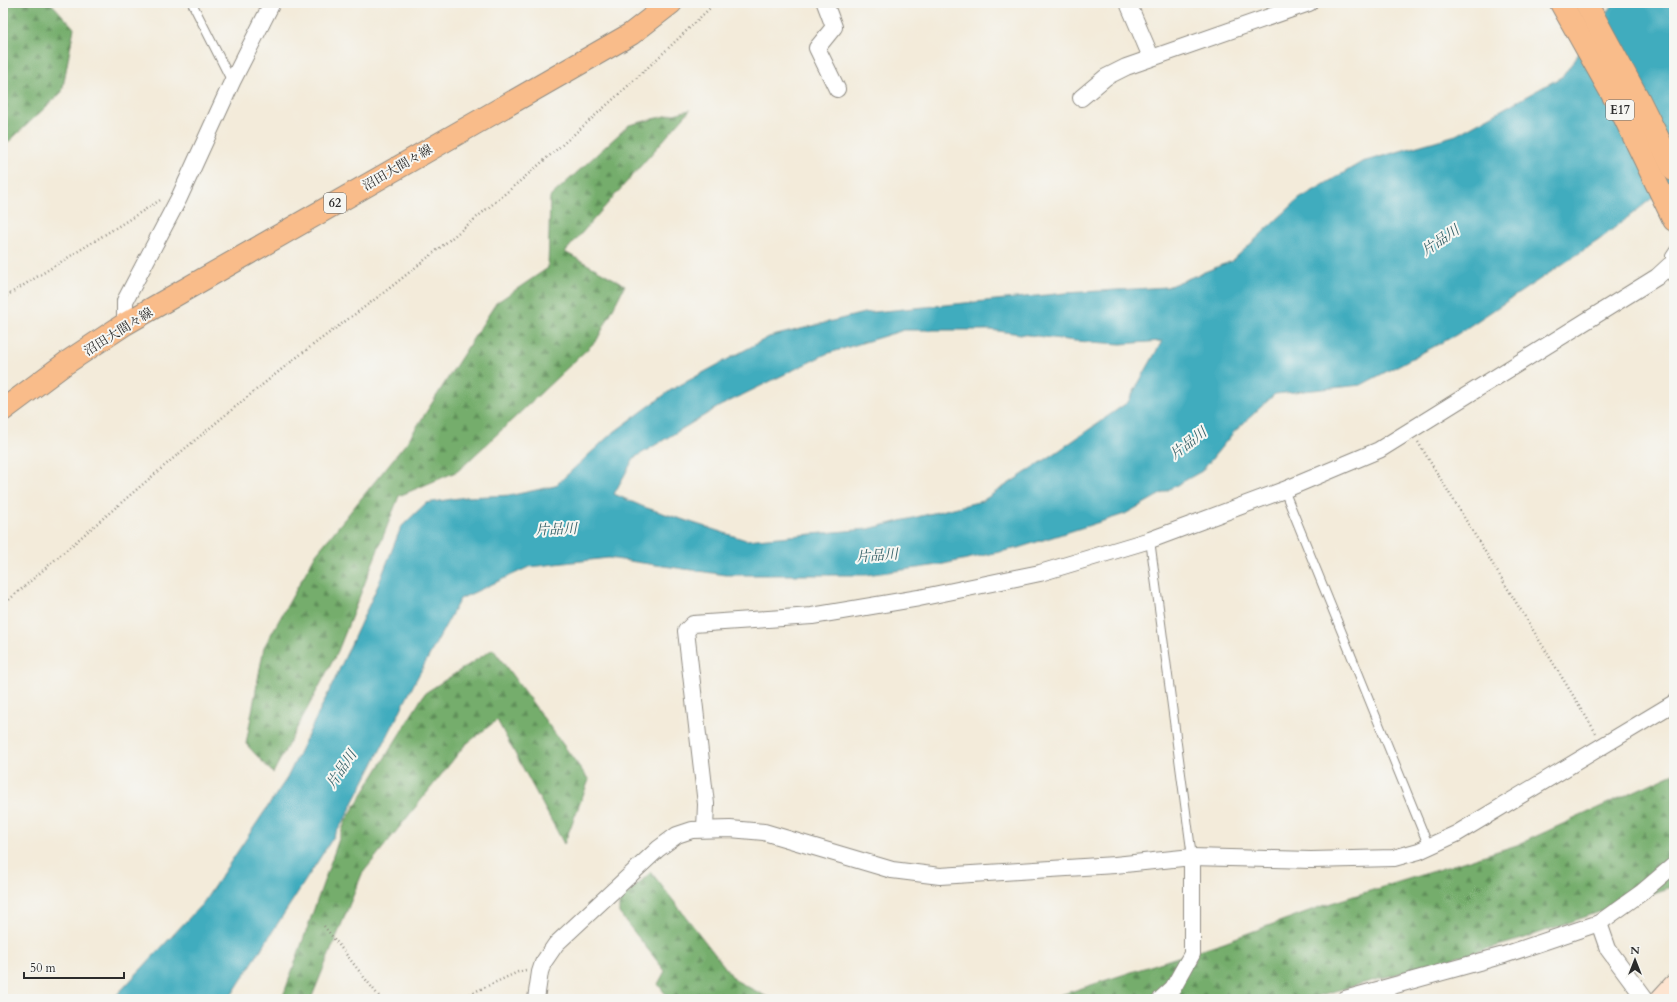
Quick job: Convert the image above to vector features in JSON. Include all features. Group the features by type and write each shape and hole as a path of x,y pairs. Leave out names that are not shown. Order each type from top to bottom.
{"main road":[{"name":"沼田大間々線","path":"3,410 66,363 125,324 631,34 671,3"},
{"name":"E17","path":"1561,3 1619,106 1674,220"},
{"name":"E17","path":"1586,3 1639,100 1674,170"},
{"path":"1662,999 1674,986"}],"street":[{"path":"125,324 125,301 179,198 232,82 272,3"},
{"path":"825,3 834,27 817,48 837,88"},
{"path":"1128,3 1151,57"},
{"path":"1081,98 1106,77 1151,57 1309,3"},
{"path":"705,829 706,804 686,631 693,624 812,616 912,599 1040,572 1150,540 1284,490 1378,450 1657,277 1672,270"},
{"path":"536,999 540,972 543,963 556,944 658,849 684,832 705,829 746,829 764,832 892,870 940,876 1115,865 1192,858 1311,860 1394,858 1419,852 1456,834 1674,703"},
{"path":"1161,999 1173,988 1192,954 1192,858"},
{"path":"1345,999 1504,955 1599,923 1641,893 1674,865"},
{"path":"1599,923 1608,949 1645,999"}],"lane":[{"path":"192,3 232,82"},
{"path":"1672,270 1670,256 1674,250"},
{"path":"1284,490 1429,847"},
{"path":"1150,540 1192,858"}],"path":[{"path":"3,605 202,434 284,367 390,288 549,158 658,60 715,3"},
{"path":"3,298 167,196 179,198"},
{"path":"1410,430 1604,746"},
{"path":"324,926 381,999"},
{"path":"459,999 518,972 529,970 540,972"}],"green space":[{"path":"3,3 51,3 74,28 62,92 3,147"},
{"path":"690,110 565,252 625,285 597,340 458,471 399,496 338,651 273,773 246,744 264,647 316,554 407,442 496,303 548,268 550,197 629,125"},
{"path":"493,649 589,780 564,844 497,720 465,745 362,874 311,999 282,999 345,822 425,693"},
{"path":"1674,773 1674,886 1519,940 1307,999 1048,999 1224,942 1328,904 1517,845"},
{"path":"651,872 735,980 771,999 669,999 658,984 665,971 619,913 619,902"}],"water":[{"name":"片品川","path":"1614,3 1674,3 1674,181 1599,240 1456,335 1361,385 1275,394 1233,433 1202,471 1125,514 1018,548 939,565 866,575 726,575 608,558 529,567 460,599 416,680 345,819 231,996 228,999 113,999 203,903 287,778 379,583 401,527 426,503 466,497 513,495 555,486 610,435 671,390 769,337 864,313 1066,293 1167,287 1232,261 1299,199 1362,162 1456,135 1563,76","holes":["904,330 990,330 1075,341 1121,344 1162,341 1128,402 1057,452 982,501 868,529 746,540 644,507 614,494 634,458 720,406 826,354"]}]}
